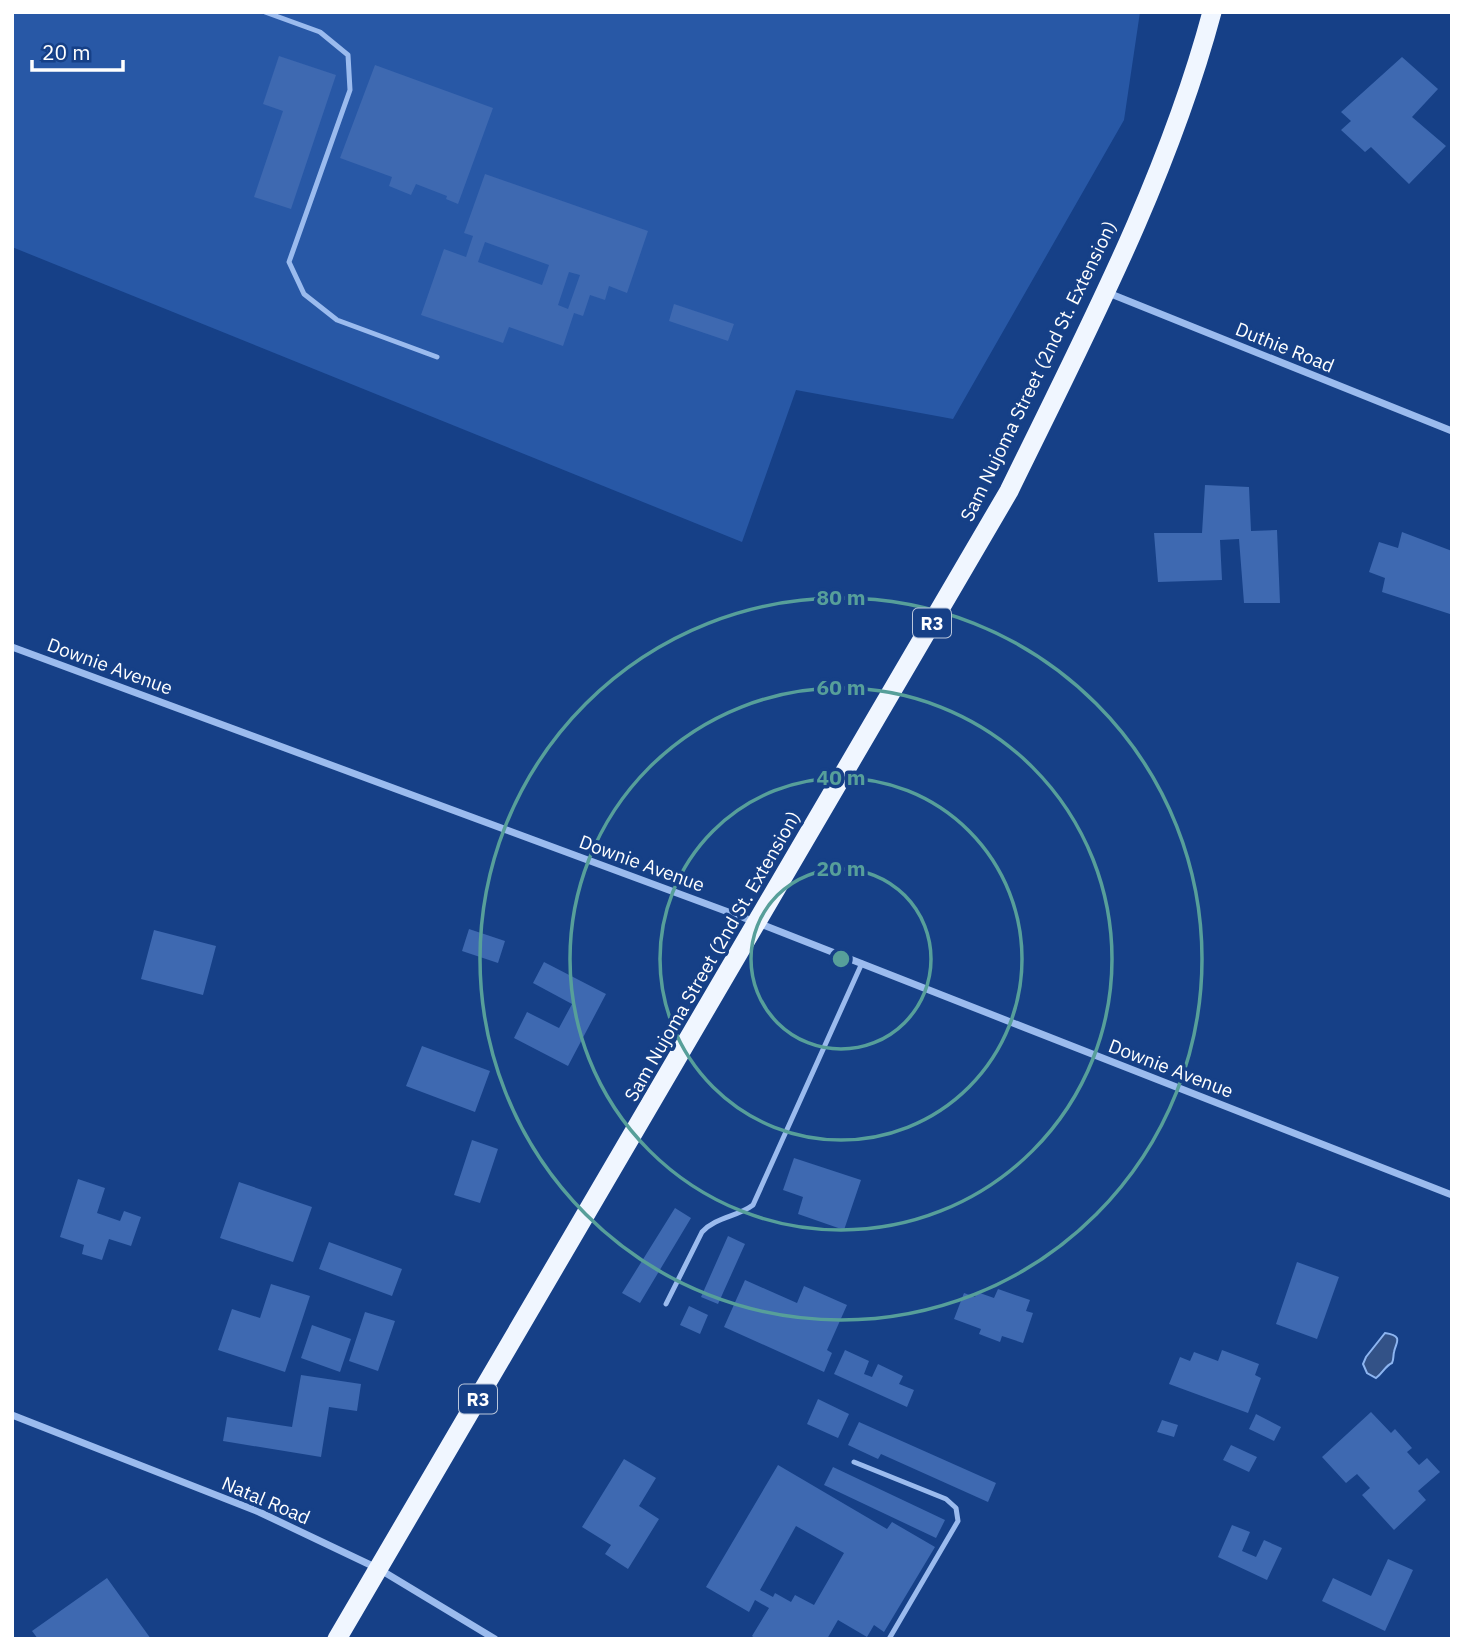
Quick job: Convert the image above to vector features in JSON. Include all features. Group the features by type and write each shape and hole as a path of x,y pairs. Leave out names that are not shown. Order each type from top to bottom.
{"highway":[{"name":"Sam Nujoma Street (2nd St. Extension)","path":"337,1639 1009,491 1106,292 1169,148 1212,12"}],"street":[{"name":"Duthie Road","path":"1106,292 1452,431"},
{"name":"Downie Avenue","path":"12,647 758,923 1452,1195"},
{"name":"Natal Road","path":"12,1415 259,1512 379,1569 495,1639"}],"lane":[{"path":"265,12 320,32 348,55 350,90 289,262 304,293 337,320 437,357"},
{"path":"666,1304 702,1231 710,1223 745,1211 752,1205 862,963"},
{"path":"854,1462 946,1499 956,1508 958,1521 889,1639"}],"shaded area":[{"path":"12,12 1140,12 1124,120 953,419 796,390 742,542 12,247"},
{"path":"1385,1333 1395,1336 1397,1342 1392,1363 1376,1378 1367,1373 1363,1364"}],"building":[{"path":"279,56 336,75 291,209 254,197 283,111 263,104"},
{"path":"1402,57 1438,89 1412,117 1446,146 1409,184 1371,147 1365,152 1341,130 1351,121 1341,112"},
{"path":"375,65 493,108 458,204 446,199 447,196 416,184 411,195 389,186 392,177 340,158"},
{"path":"485,174 648,231 627,293 609,286 605,300 590,295 583,316 574,313 563,346 509,327 503,343 421,315 444,249 466,257 473,236 464,233","holes":["485,242 549,265 542,285 478,262","569,272 580,275 568,309 558,305"]},
{"path":"674,304 734,324 728,341 669,321"},
{"path":"1205,485 1249,487 1251,531 1277,530 1280,603 1244,603 1239,539 1220,540 1222,580 1158,582 1154,533 1202,533"},
{"path":"1402,532 1452,551 1450,614 1382,592 1385,578 1369,572 1379,542 1398,548"},
{"path":"469,929 505,941 498,963 462,951"},
{"path":"154,930 216,946 203,995 141,979"},
{"path":"544,962 606,994 568,1066 514,1038 527,1012 559,1028 572,1004 533,983"},
{"path":"422,1046 490,1071 475,1112 406,1086"},
{"path":"472,1140 498,1149 480,1203 454,1195"},
{"path":"794,1158 861,1180 844,1230 798,1214 803,1197 783,1190"},
{"path":"78,1179 105,1188 97,1213 120,1221 124,1211 141,1217 131,1246 109,1239 102,1260 82,1254 84,1245 60,1237"},
{"path":"239,1182 312,1207 293,1262 220,1238"},
{"path":"675,1208 691,1218 640,1303 622,1293"},
{"path":"728,1236 745,1244 718,1304 701,1297"},
{"path":"329,1242 402,1269 392,1296 319,1269"},
{"path":"1297,1262 1339,1277 1317,1339 1276,1324"},
{"path":"745,1280 797,1303 804,1286 847,1305 827,1350 832,1353 824,1372 724,1327"},
{"path":"271,1284 310,1296 285,1372 218,1350 232,1309 260,1318"},
{"path":"998,1289 1030,1300 1026,1311 1033,1313 1023,1343 1002,1336 1000,1342 979,1334 981,1329 954,1319 964,1293 975,1297 977,1292 994,1298"},
{"path":"689,1306 708,1315 700,1334 680,1325"},
{"path":"365,1312 395,1321 378,1371 349,1361"},
{"path":"312,1325 351,1339 340,1372 301,1358"},
{"path":"845,1350 869,1361 864,1374 872,1377 878,1364 903,1376 899,1384 914,1390 907,1407 834,1374"},
{"path":"1222,1350 1259,1364 1255,1375 1261,1378 1248,1413 1169,1384 1180,1357 1190,1361 1194,1352 1218,1361"},
{"path":"301,1375 361,1384 357,1411 329,1407 321,1457 223,1441 227,1417 292,1427"},
{"path":"818,1399 849,1414 838,1438 807,1424"},
{"path":"1371,1412 1391,1433 1395,1429 1412,1448 1407,1452 1419,1465 1427,1458 1440,1472 1418,1491 1426,1500 1394,1530 1362,1495 1370,1488 1357,1474 1346,1483 1322,1457"},
{"path":"1256,1414 1281,1427 1274,1441 1249,1429"},
{"path":"1162,1420 1178,1425 1174,1437 1157,1432"},
{"path":"859,1422 996,1483 988,1502 881,1454 878,1459 848,1445"},
{"path":"1231,1445 1257,1457 1249,1472 1223,1460"},
{"path":"624,1459 656,1478 639,1506 659,1519 628,1569 605,1554 611,1545 582,1527"},
{"path":"778,1465 887,1529 892,1522 935,1547 884,1632 874,1625 867,1637 838,1620 827,1639 756,1639 752,1636 769,1608 755,1600 749,1612 706,1587","holes":["796,1526 844,1553 814,1605 795,1595 791,1602 775,1593 773,1597 760,1590"]},
{"path":"833,1467 945,1520 936,1538 824,1485"},
{"path":"1232,1525 1250,1532 1242,1551 1256,1557 1264,1540 1282,1548 1267,1580 1218,1557"},
{"path":"1388,1559 1413,1570 1385,1631 1322,1601 1333,1578 1371,1596"},
{"path":"107,1578 151,1639 38,1639 32,1631"}]}
